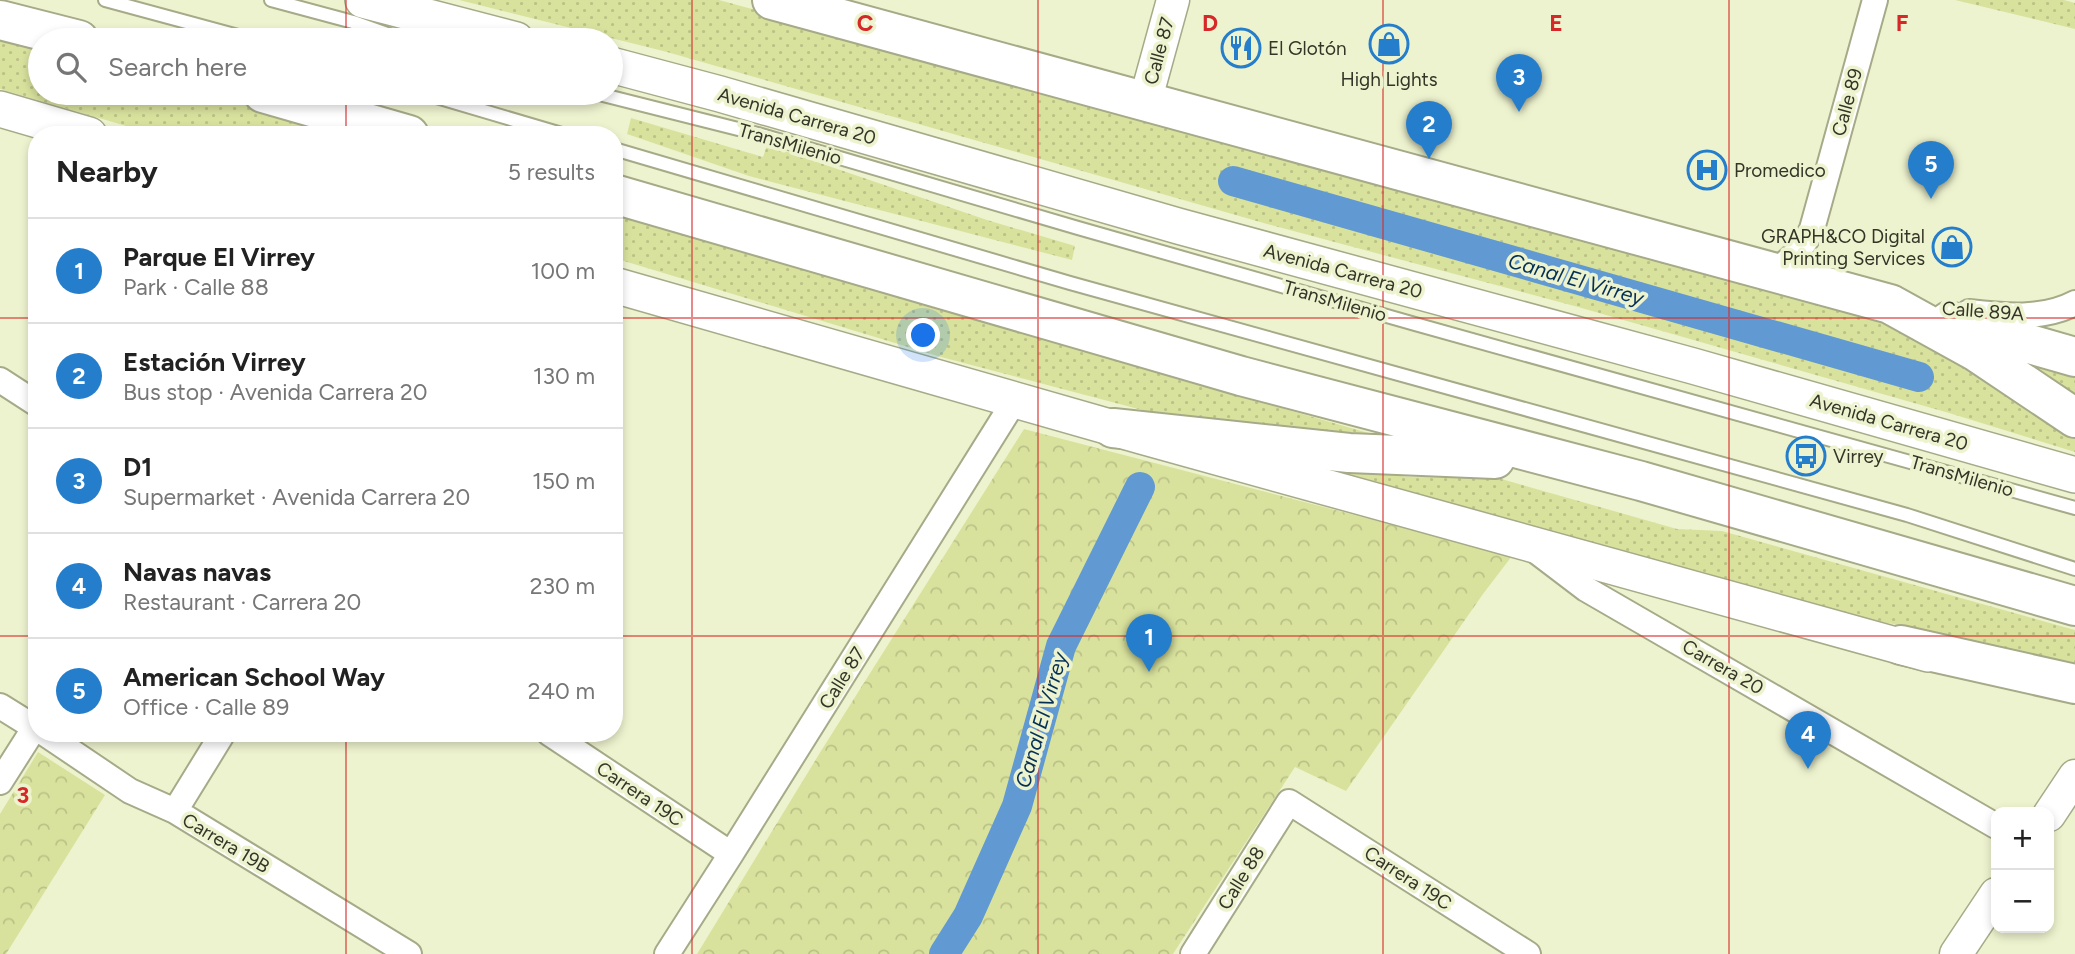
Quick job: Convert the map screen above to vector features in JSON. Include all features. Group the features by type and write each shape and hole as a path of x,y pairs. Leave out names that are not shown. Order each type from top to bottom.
{"main road":[{"path":"363,0 470,28"},
{"path":"772,0 1774,272 2075,357"},
{"path":"0,20 32,28"},
{"name":"Avenida Carrera 20","path":"623,68 1191,230 1693,366 2075,475"},
{"path":"305,105 378,126"},
{"path":"0,109 58,126"},
{"path":"623,197 1241,376 1571,463 2075,606"},
{"path":"623,288 1706,594 1901,645 2075,684"},
{"path":"1890,304 1975,351 2075,418"},
{"path":"1113,428 1349,453 1571,463"},
{"path":"1901,645 2075,701"}],"street":[{"name":"Calle 87","path":"1145,102 1173,0"},
{"name":"Calle 89","path":"1774,272 1804,246 1812,229 1875,0"},
{"name":"Calle 89A","path":"1890,304 2007,316 2053,311 2075,303"},
{"path":"0,380 28,398"},
{"name":"Calle 87","path":"667,954 1014,400"},
{"name":"Carrera 20","path":"1527,544 1586,589 1991,823"},
{"name":"Carrera 19B","path":"0,706 28,724"},
{"path":"0,782 29,742"},
{"name":"Carrera 19B","path":"56,742 130,791 175,811 409,954"},
{"path":"175,811 217,742"},
{"name":"Carrera 19C","path":"564,742 732,854"},
{"path":"2054,808 2075,776"},
{"name":"Carrera 19C","path":"1289,802 1528,954"},
{"name":"Calle 88","path":"1193,954 1289,802"},
{"path":"1956,954 1991,902"}],"lane":[{"path":"105,0 209,28"},
{"path":"271,0 370,28"},
{"name":"TransMilenio","path":"623,100 758,134 1338,302 2075,508"},
{"path":"464,105 535,126"},
{"path":"623,152 1070,283 1907,515 2075,569"}],"green space":[{"path":"459,0 719,0 1649,251 1912,331 2075,438 2075,452 1949,413 1578,307 1267,224 623,41 623,28 571,28"},
{"path":"1955,0 2064,0 2075,3 2075,29"},
{"path":"0,30 28,37 28,97 0,89"},
{"path":"55,105 268,105 338,126 126,126"},
{"path":"631,118 763,157 767,145 987,220 1075,246 1072,260 749,176 627,134"},
{"path":"623,213 1079,350 1400,442 1180,420 941,357 623,261"},
{"path":"1997,345 2075,369 2075,401"},
{"path":"1024,429 1512,556 1346,791 1295,767 1173,954 697,954 821,751"},
{"path":"1253,460 1410,477 1498,478 1677,529 1722,531 2075,630 2075,672 1918,628 1807,610"},
{"path":"38,752 105,795 6,954 0,954 0,814"}],"waterway":[{"name":"Canal El Virrey","path":"1233,181 1919,377"},
{"name":"Canal El Virrey","path":"944,954 968,916 1017,806 1061,646 1140,487"}],"place":[{"name":"High Lights","path":"1389,44"},
{"name":"El Glotón","path":"1241,48"},
{"name":"D1","path":"1519,112"},
{"name":"Estación Virrey","path":"1429,159"},
{"name":"Promedico","path":"1707,170"},
{"name":"American School Way","path":"1931,199"},
{"name":"GRAPH&CO Digital Printing Services","path":"1952,247"},
{"name":"Virrey","path":"1806,456"},
{"name":"Parque El Virrey","path":"1149,672"},
{"name":"Navas navas","path":"1808,769"}]}
